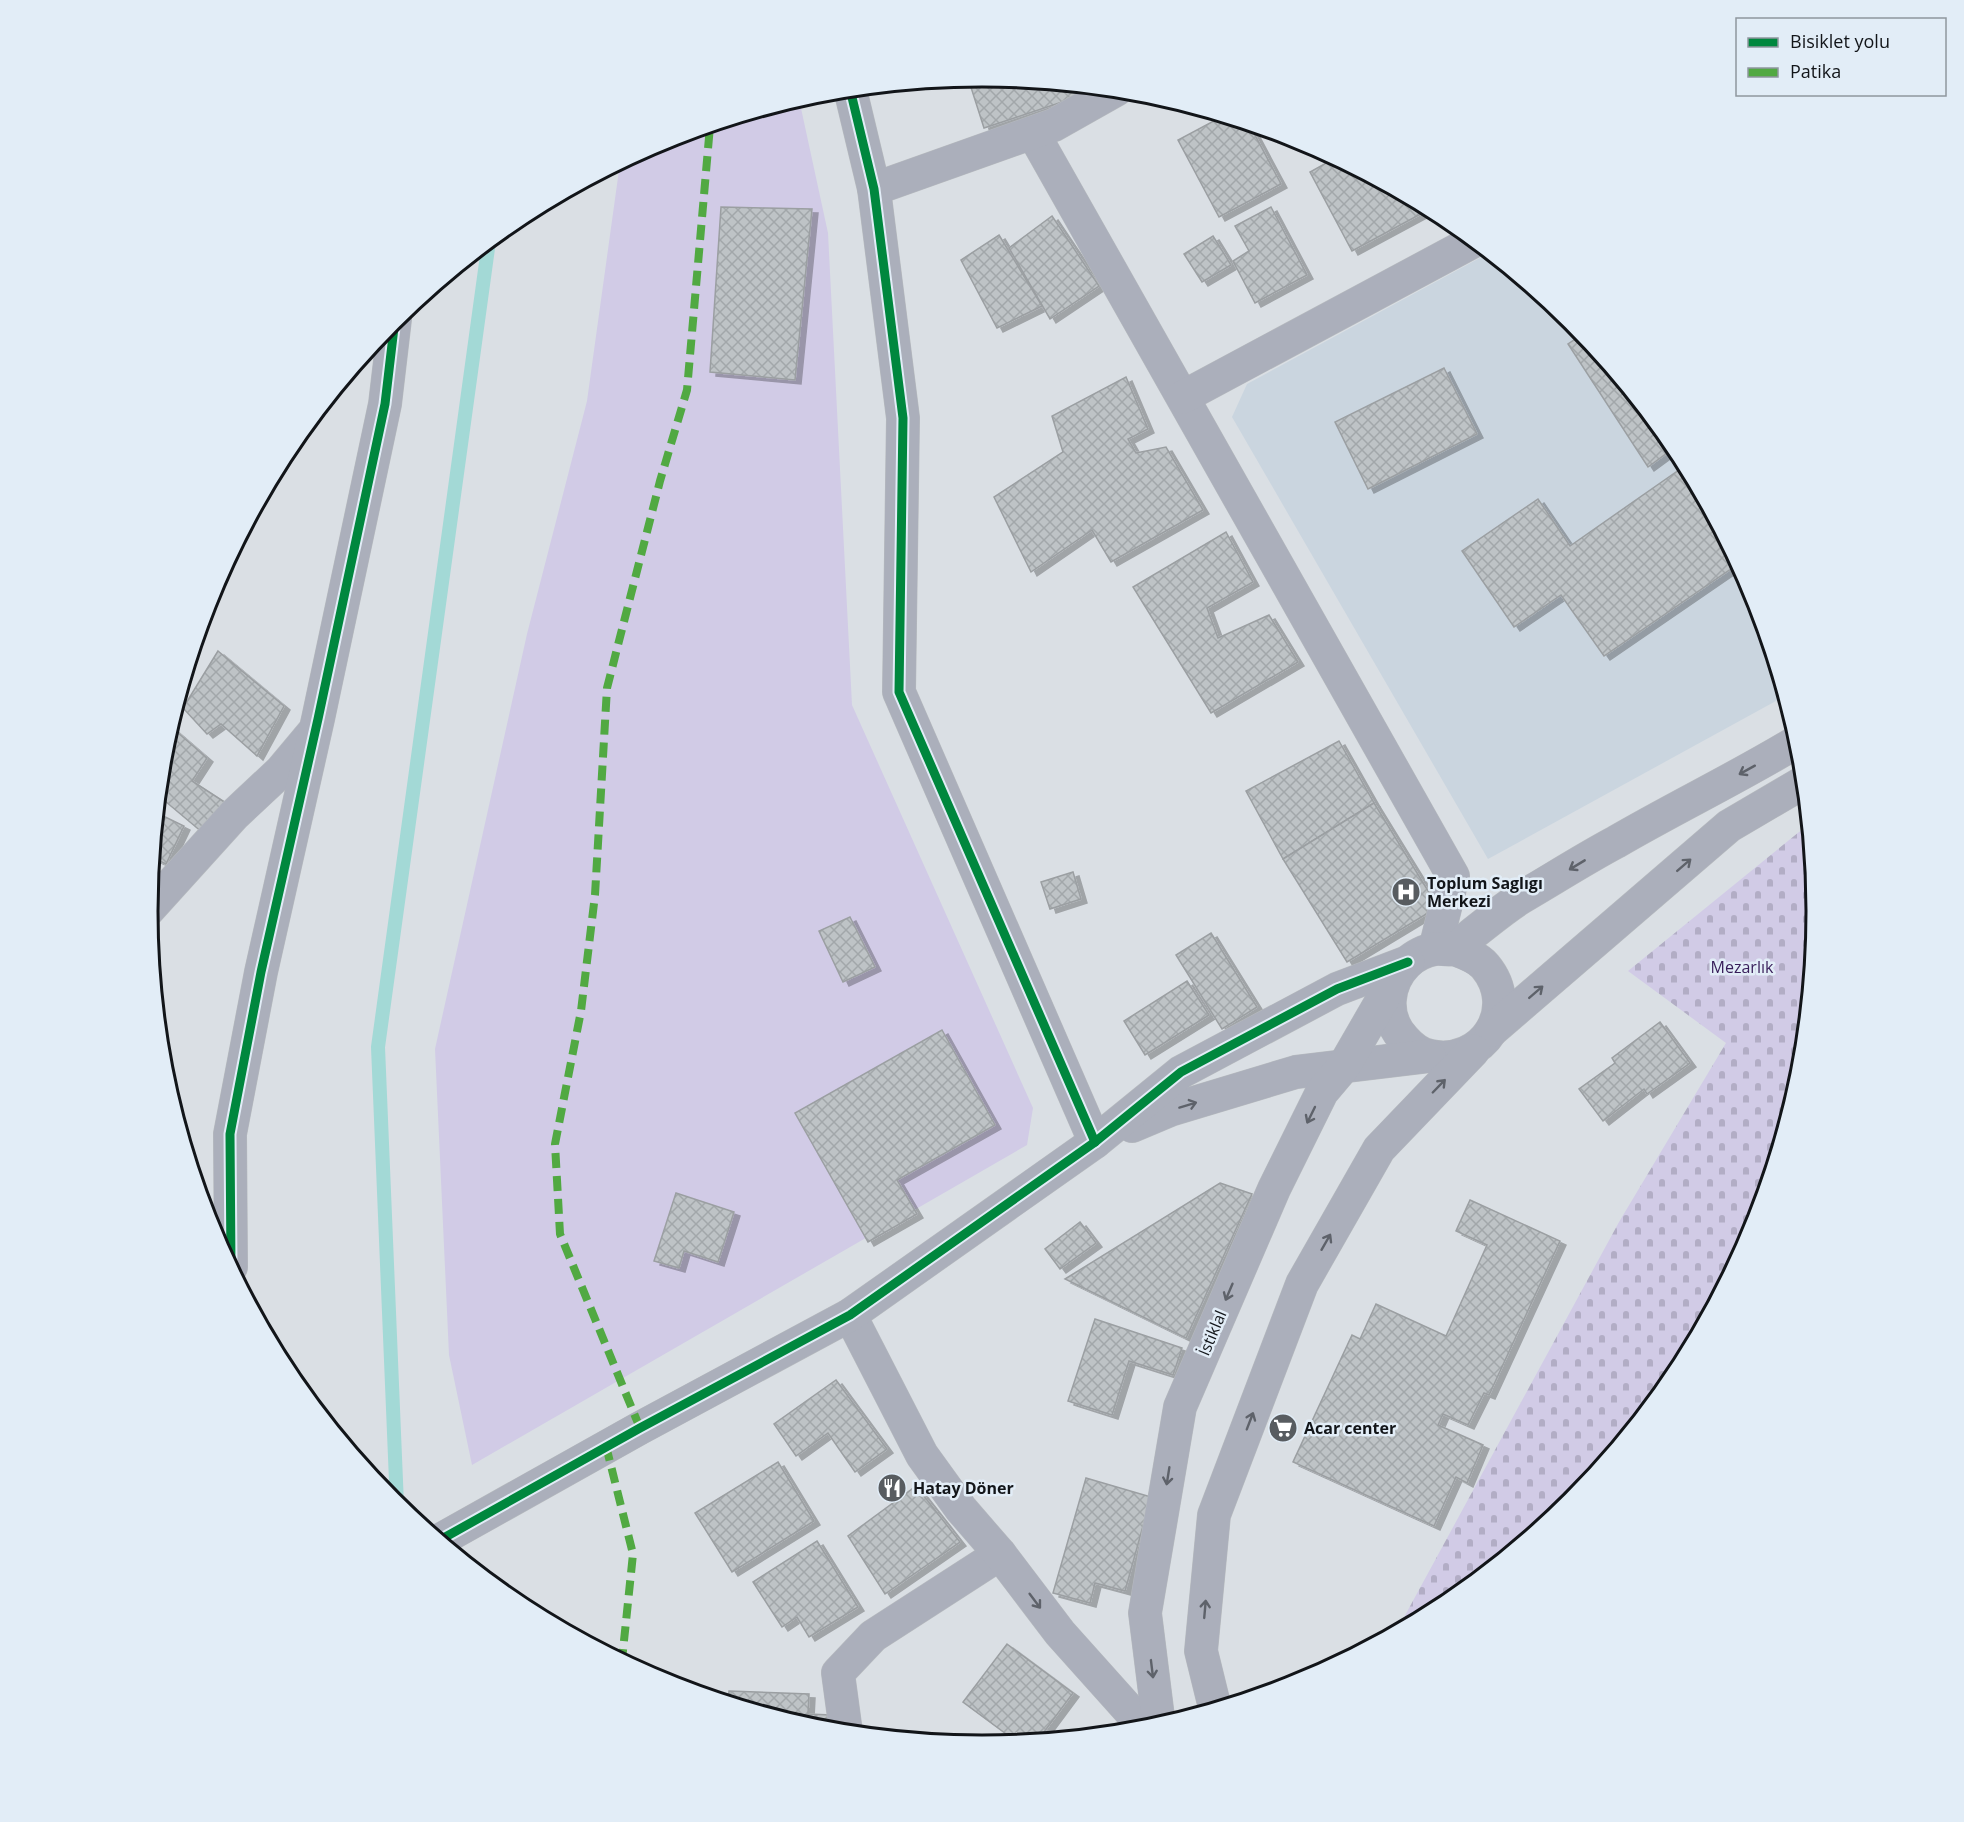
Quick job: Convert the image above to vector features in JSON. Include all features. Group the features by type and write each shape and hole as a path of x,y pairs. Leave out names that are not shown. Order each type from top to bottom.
{"street":[{"path":"874,189 1054,125 1105,96"},
{"path":"852,98 874,189 903,418 899,692 1095,1142"},
{"path":"1033,133 1453,876 1423,959 1389,996 1390,1014 1396,1031 1412,1047 1429,1056"},
{"path":"1183,397 1467,245"},
{"path":"231,1248 231,1134 261,972 316,729 385,404 390,338"},
{"path":"158,898 234,815 281,771 316,729"},
{"path":"446,1537 570,1466 850,1315 1095,1142 1181,1072 1337,989 1423,959 1614,842 1789,746"},
{"path":"1213,1701 1202,1651 1214,1515 1302,1284 1379,1149 1482,1041 1729,826 1796,787"},
{"path":"1095,1142 1170,1110 1296,1072 1429,1056 1455,1057 1482,1041 1498,1012 1499,1001 1495,981 1484,965 1468,954 1423,959"},
{"name":"İstiklal","path":"1158,1716 1145,1613 1180,1407 1274,1189 1322,1092 1423,959"},
{"path":"850,1315 922,1455 961,1509 1000,1554 1060,1633 1138,1720"},
{"path":"845,1723 838,1673 873,1636 1000,1554"}],"shaded area":[{"path":"1483,256 1565,328 1636,409 1667,453 1696,499 1721,547 1762,646 1778,700 1488,859 1232,417 1247,384"}],"green space":[{"path":"801,108 828,233 852,705 1033,1108 1027,1145 472,1465 449,1355 435,1049 527,634 587,401 619,172 717,131"},
{"name":"Mezarlık","path":"1802,831 1804,857 1806,911 1804,965 1799,1019 1790,1072 1778,1124 1762,1176 1721,1275 1696,1323 1667,1369 1636,1413 1602,1454 1565,1494 1525,1531 1484,1565 1403,1619 1619,1222 1726,1043 1628,971"}],"building":[{"path":"971,87 1079,93 1080,96 984,128"},
{"path":"1214,121 1254,134 1281,184 1219,217 1178,140"},
{"path":"1326,163 1394,197 1421,214 1352,251 1310,172"},
{"path":"721,207 812,209 795,380 710,372"},
{"path":"1271,207 1307,275 1255,303 1233,261 1249,251 1235,226"},
{"path":"1052,216 1099,286 1050,319 1009,248"},
{"path":"999,235 1042,306 997,328 961,260"},
{"path":"1213,236 1231,265 1202,282 1184,254"},
{"path":"1575,339 1602,368 1636,409 1667,453 1648,467 1568,344"},
{"path":"1444,368 1477,434 1368,489 1335,422"},
{"path":"1126,377 1148,429 1128,439 1136,453 1166,447 1203,510 1111,562 1092,530 1031,572 994,497 1063,452 1052,416"},
{"path":"1678,471 1696,499 1731,569 1604,656 1561,595 1514,627 1462,551 1538,499 1570,546"},
{"path":"1226,532 1253,582 1207,608 1218,638 1269,615 1298,662 1211,713 1133,587"},
{"path":"218,651 284,706 257,756 221,724 207,734 184,709"},
{"path":"178,733 207,758 192,781 226,803 203,833 165,801"},
{"path":"1339,741 1374,803 1283,859 1246,791"},
{"path":"1374,803 1438,907 1347,962 1283,859"},
{"path":"164,816 184,826 166,864 160,861"},
{"path":"1073,872 1081,899 1050,909 1041,882"},
{"path":"850,917 875,967 843,982 819,931"},
{"path":"1211,933 1257,1007 1222,1029 1176,955"},
{"path":"1187,981 1209,1015 1145,1055 1124,1021"},
{"path":"1660,1022 1690,1063 1647,1094 1644,1089 1603,1121 1579,1089 1615,1063 1612,1058"},
{"path":"942,1030 995,1125 897,1180 917,1214 868,1242 795,1113"},
{"path":"1220,1183 1252,1194 1186,1338 1065,1279"},
{"path":"676,1193 734,1212 718,1262 684,1251 679,1268 654,1261"},
{"path":"1470,1200 1560,1241 1489,1395 1484,1393 1468,1425 1443,1414 1438,1425 1483,1445 1467,1483 1456,1477 1434,1526 1293,1462 1352,1335 1360,1339 1376,1304 1446,1336 1487,1245 1456,1231"},
{"path":"1080,1222 1096,1243 1060,1269 1045,1249"},
{"path":"1095,1319 1182,1348 1173,1375 1129,1361 1112,1415 1068,1401"},
{"path":"836,1380 887,1449 855,1472 828,1433 796,1456 774,1424"},
{"path":"778,1462 814,1521 732,1572 695,1513"},
{"path":"1086,1478 1151,1497 1125,1591 1095,1583 1090,1603 1053,1593"},
{"path":"916,1486 960,1542 885,1594 848,1536"},
{"path":"817,1541 858,1607 809,1637 797,1617 782,1627 753,1582"},
{"path":"1007,1644 1073,1693 1044,1732 1036,1733 1006,1734 963,1702"},
{"path":"729,1691 809,1694 808,1714 831,1715 831,1721 769,1707 729,1695"}],"waterway":[{"path":"396,1491 378,1047 488,252"}],"marked path":[{"path":"640,1428 560,1234 555,1144 581,1011 595,895 607,688 660,481 687,390 709,134"},
{"path":"606,1446 633,1554 623,1652"}],"cycle path":[{"path":"852,98 874,189 903,418 899,692 1095,1142"},
{"path":"231,1248 230,1134 261,972 385,404 393,334"},
{"path":"446,1537 640,1428 850,1315 1095,1142 1181,1072 1337,989 1408,962"}],"place":[{"name":"Toplum Saglıgı Merkezi","path":"1406,892"},
{"name":"Acar center","path":"1283,1428"},
{"name":"Hatay Döner","path":"892,1488"}]}
